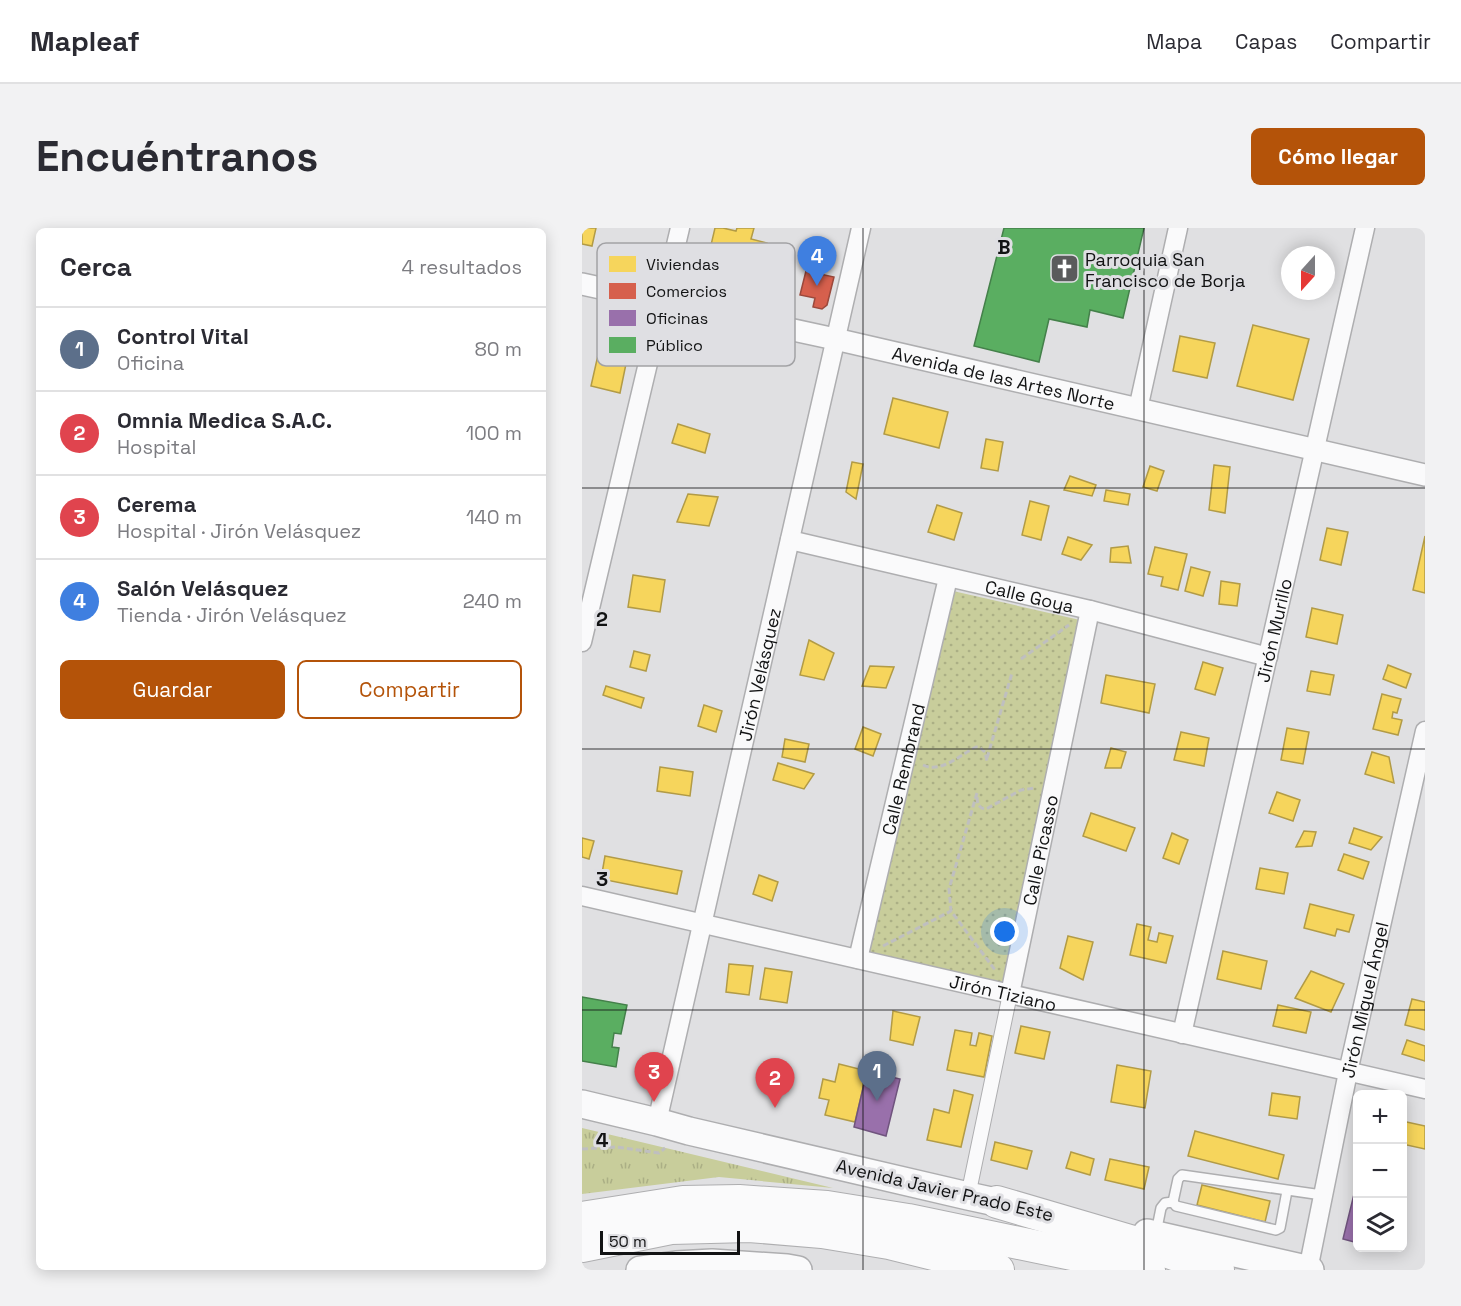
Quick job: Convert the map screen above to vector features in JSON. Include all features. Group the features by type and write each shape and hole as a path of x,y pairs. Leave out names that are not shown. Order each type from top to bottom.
{"highway":[{"path":"983,1199 1172,1253 1218,1270"},
{"name":"Avenida Javier Prado Este","path":"582,1218 683,1202 739,1201 827,1207 908,1220 1149,1270"},
{"path":"582,1246 671,1228 749,1226 822,1232 889,1243 998,1270"}],"main road":[{"name":"Avenida Javier Prado Este","path":"582,1104 983,1199 1155,1234 1309,1270"},
{"path":"640,1270 712,1263 798,1270"}],"street":[{"path":"677,243 680,228"},
{"name":"Jirón Velásquez","path":"657,1122 861,228"},
{"path":"1138,409 1178,228"},
{"name":"Jirón Murillo","path":"1182,1034 1365,228"},
{"name":"Avenida de las Artes Norte","path":"582,284 597,287"},
{"name":"Avenida de las Artes Norte","path":"795,330 1425,475"},
{"path":"582,642 648,366"},
{"name":"Calle Goya","path":"790,540 1090,610 1268,657"},
{"name":"Calle Rembrand","path":"858,960 948,578"},
{"name":"Calle Picasso","path":"983,1199 1011,993 1090,610"},
{"name":"Jirón Miguel Ángel","path":"1309,1270 1348,1071 1425,731"},
{"name":"Jirón Tiziano","path":"582,896 1425,1089"}],"lane":[{"path":"1173,1203 1178,1179 1182,1175 1322,1195"},
{"path":"1155,1234 1164,1203 1173,1203 1176,1206 1276,1230 1280,1228 1287,1191"}],"path":[{"path":"1021,659 1090,610"},
{"path":"909,741 917,760 927,767 942,766 976,747 980,747 985,752 986,762 1012,674"},
{"path":"1011,993 951,911 949,889 977,794 978,804 986,809 1021,790 1036,788 1046,796 1050,806"},
{"path":"858,960 951,911"},
{"path":"582,1149 616,1147 659,1153 689,1131"}],"green space":[{"path":"953,591 1080,620 1003,984 868,952"},
{"path":"582,1128 833,1188 719,1177 582,1194"}],"building: Viviendas":[{"path":"582,228 596,228 592,246 582,244"},
{"path":"715,228 736,231 737,228 754,228 751,239 767,243 711,243"},
{"path":"1253,325 1309,339 1293,400 1237,386"},
{"path":"1180,336 1215,343 1207,378 1173,371"},
{"path":"597,359 597,366 626,366 620,393 591,386"},
{"path":"893,398 948,412 939,448 884,434"},
{"path":"678,424 710,434 705,453 672,443"},
{"path":"986,439 1003,442 998,471 981,468"},
{"path":"852,462 863,464 856,499 846,492"},
{"path":"1214,465 1230,467 1225,513 1209,510"},
{"path":"1150,466 1164,471 1157,491 1143,487"},
{"path":"1070,476 1096,485 1092,496 1064,490"},
{"path":"1106,490 1130,494 1128,505 1104,501"},
{"path":"688,494 718,497 709,526 677,522"},
{"path":"1030,501 1049,506 1041,540 1022,535"},
{"path":"937,505 962,513 954,540 928,532"},
{"path":"1327,528 1348,532 1341,565 1320,560"},
{"path":"1425,536 1425,593 1413,590"},
{"path":"1068,537 1092,545 1081,560 1062,554"},
{"path":"1128,546 1131,563 1110,562 1111,548"},
{"path":"1155,547 1187,554 1178,590 1161,586 1163,577 1148,574"},
{"path":"1191,567 1210,572 1203,596 1185,591"},
{"path":"633,575 665,580 660,612 628,607"},
{"path":"1221,581 1240,584 1237,606 1219,604"},
{"path":"1312,608 1343,615 1337,644 1306,637"},
{"path":"809,640 834,653 824,680 800,675"},
{"path":"634,651 650,655 646,671 630,667"},
{"path":"1203,662 1223,668 1215,695 1195,689"},
{"path":"1388,665 1411,674 1406,688 1383,679"},
{"path":"870,666 894,667 886,688 862,686"},
{"path":"1311,671 1334,675 1330,695 1307,691"},
{"path":"1106,675 1155,684 1149,713 1101,703"},
{"path":"606,686 644,698 641,708 603,695"},
{"path":"1382,694 1401,699 1397,713 1393,712 1392,718 1402,720 1398,735 1373,729"},
{"path":"704,705 722,711 716,732 698,726"},
{"path":"863,727 881,734 873,756 855,749"},
{"path":"1287,728 1309,732 1303,764 1281,760"},
{"path":"1181,732 1209,738 1204,766 1174,760"},
{"path":"785,739 809,744 805,762 782,757"},
{"path":"1111,748 1126,752 1121,768 1105,768"},
{"path":"1372,752 1389,757 1394,783 1365,774"},
{"path":"778,763 814,774 804,789 773,780"},
{"path":"660,767 693,772 690,796 657,791"},
{"path":"1277,792 1300,800 1293,821 1269,813"},
{"path":"1091,813 1135,828 1126,851 1083,836"},
{"path":"1354,828 1382,837 1371,850 1349,843"},
{"path":"1304,831 1316,832 1312,846 1296,847"},
{"path":"1172,833 1188,840 1179,864 1163,858"},
{"path":"582,838 594,841 589,859 582,857"},
{"path":"1344,854 1369,862 1363,879 1338,870"},
{"path":"605,856 682,871 677,894 601,879"},
{"path":"1260,868 1288,873 1284,894 1256,889"},
{"path":"759,875 778,882 772,901 753,894"},
{"path":"1310,904 1354,915 1349,932 1337,929 1335,936 1304,928"},
{"path":"1137,924 1151,927 1148,940 1157,942 1159,933 1173,936 1166,963 1130,955"},
{"path":"1068,936 1093,942 1083,980 1060,968"},
{"path":"1223,951 1267,961 1261,989 1217,979"},
{"path":"729,964 753,966 749,995 726,992"},
{"path":"765,968 792,972 787,1003 760,999"},
{"path":"1311,971 1344,984 1331,1012 1295,998"},
{"path":"1412,999 1425,1002 1425,1030 1405,1025"},
{"path":"1278,1005 1311,1012 1306,1033 1273,1026"},
{"path":"893,1011 920,1017 913,1045 890,1040"},
{"path":"1021,1026 1050,1032 1044,1059 1015,1053"},
{"path":"955,1030 972,1033 970,1045 976,1046 979,1033 992,1036 984,1077 947,1070"},
{"path":"1407,1040 1425,1046 1425,1061 1402,1054"},
{"path":"839,1064 867,1071 855,1122 825,1115 829,1100 819,1098 823,1079 835,1082"},
{"path":"1117,1065 1151,1071 1145,1108 1111,1102"},
{"path":"954,1090 973,1095 961,1147 927,1140 934,1109 949,1113"},
{"path":"1272,1093 1300,1097 1297,1119 1269,1115"},
{"path":"1407,1122 1425,1126 1425,1149 1407,1145"},
{"path":"1195,1131 1284,1155 1278,1179 1188,1156"},
{"path":"995,1142 1032,1151 1027,1169 991,1160"},
{"path":"1071,1152 1094,1159 1090,1175 1066,1168"},
{"path":"1110,1159 1149,1167 1144,1189 1105,1180"},
{"path":"1202,1185 1270,1201 1265,1222 1197,1205"}],"building: Comercios":[{"path":"806,271 834,277 827,305 822,309 813,307 815,298 800,295"}],"building: Oficinas":[{"path":"867,1071 900,1079 886,1136 854,1127"},
{"path":"1353,1198 1353,1242 1343,1239"}],"building: Público":[{"name":"Parroquia San Francisco de Borja","path":"1004,228 1144,228 1123,318 1090,310 1087,327 1049,319 1039,362 974,346"},
{"path":"582,997 627,1005 621,1034 614,1033 612,1047 619,1048 616,1067 582,1061"}],"place":[{"name":"Parroquia San Francisco de Borja","path":"1064,269"},
{"name":"Salón Velásquez","path":"817,286"},
{"name":"Control Vital","path":"877,1101"},
{"name":"Cerema","path":"654,1102"},
{"name":"Omnia Medica S.A.C.","path":"775,1108"}]}
